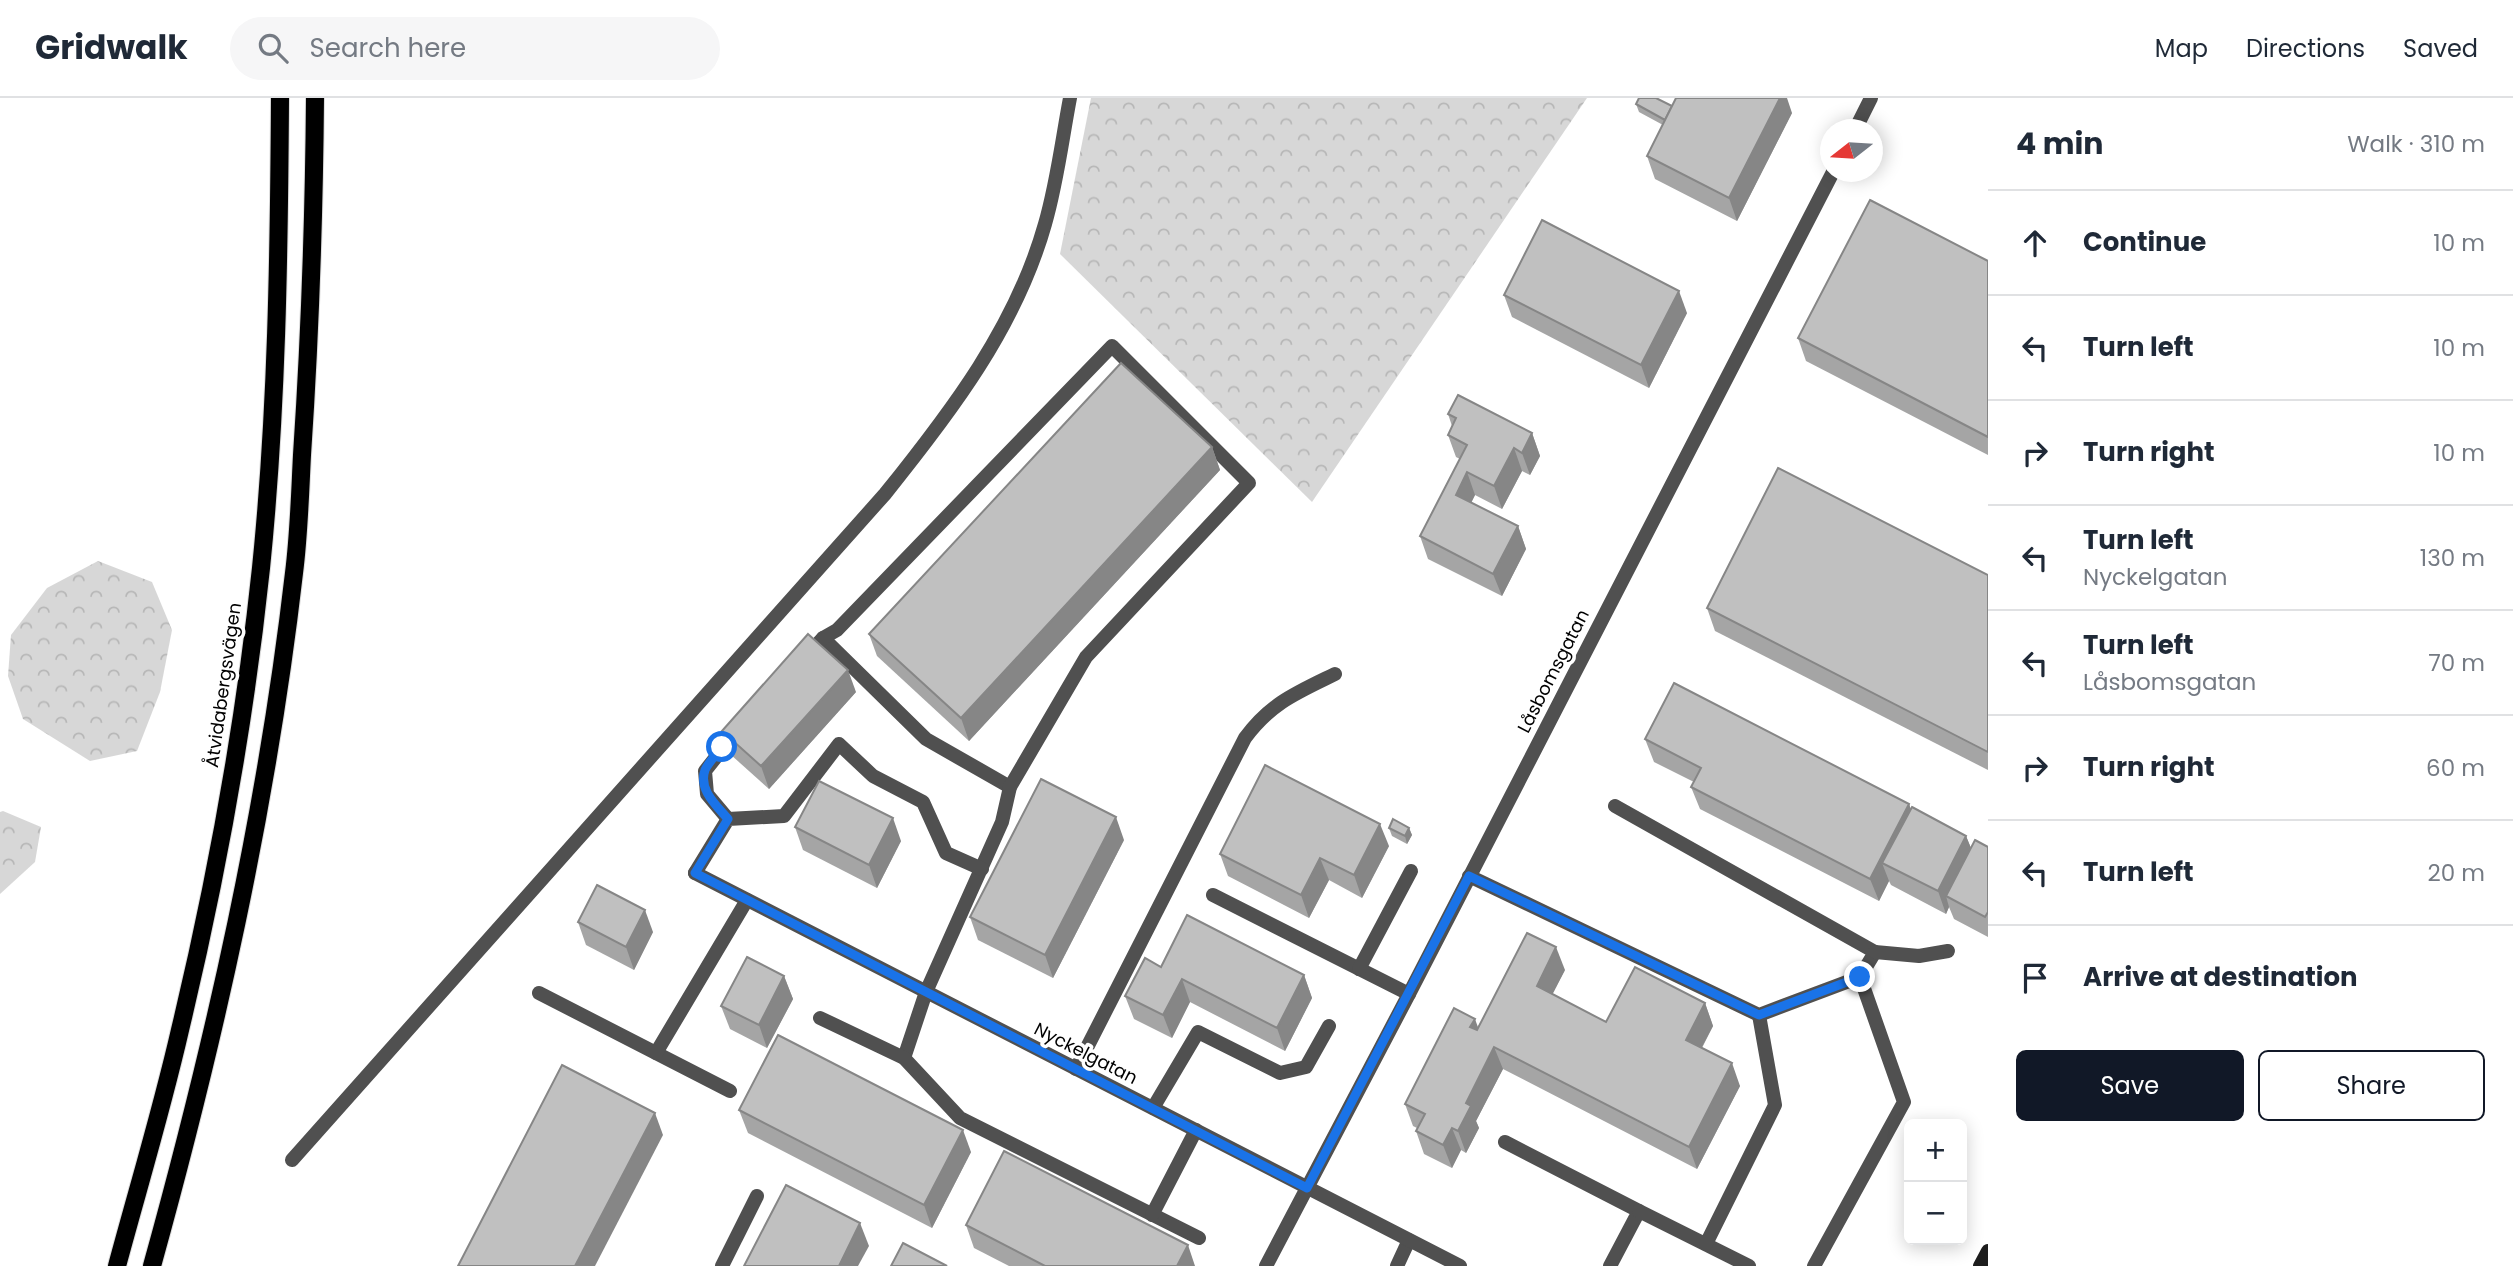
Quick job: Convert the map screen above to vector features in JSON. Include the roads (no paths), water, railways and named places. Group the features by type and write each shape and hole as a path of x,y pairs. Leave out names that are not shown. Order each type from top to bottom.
{"main road":[{"name":"Åtvidabergsvägen","path":"117,1266 180,1032 219,849 261,569 274,408 280,98"},
{"path":"152,1266 211,1044 251,852 276,708 295,570 306,408 313,249 314,98"}],"street":[{"path":"292,1160 886,494 943,422 990,349 1023,289 1045,223 1070,98"},
{"path":"1860,119 1871,98"},
{"name":"Låsbomsgatan","path":"1266,1266 1828,182"},
{"path":"795,667 823,638 837,630 1112,346 1249,482 1086,657 1010,787 1002,822 926,992 904,1058"},
{"path":"823,638 926,739 1010,787"},
{"path":"1076,1069 1245,738 1261,717 1289,696 1335,674"},
{"path":"749,717 705,771 707,794 728,819 784,816 839,744 873,776 923,802 946,853 982,869"},
{"path":"1615,806 1875,952 1919,956 1948,951"},
{"name":"Nyckelgatan","path":"728,819 695,873 1460,1266"},
{"path":"1359,969 1411,871"},
{"path":"1469,876 1759,1015 1860,977 1875,952"},
{"path":"1213,895 1409,994"},
{"path":"656,1053 747,900"},
{"path":"1814,1266 1904,1102 1860,977"},
{"path":"539,993 730,1091"},
{"path":"1706,1244 1775,1105 1759,1015"},
{"path":"820,1018 904,1058 960,1118 1199,1238"},
{"path":"1153,1108 1198,1032 1280,1073 1306,1066 1329,1026"},
{"path":"1152,1215 1196,1130"},
{"path":"1505,1142 1749,1266"},
{"path":"722,1266 757,1196"},
{"path":"1610,1266 1639,1211"},
{"path":"1397,1266 1409,1240"},
{"path":"1980,1266 1988,1251"}]}
